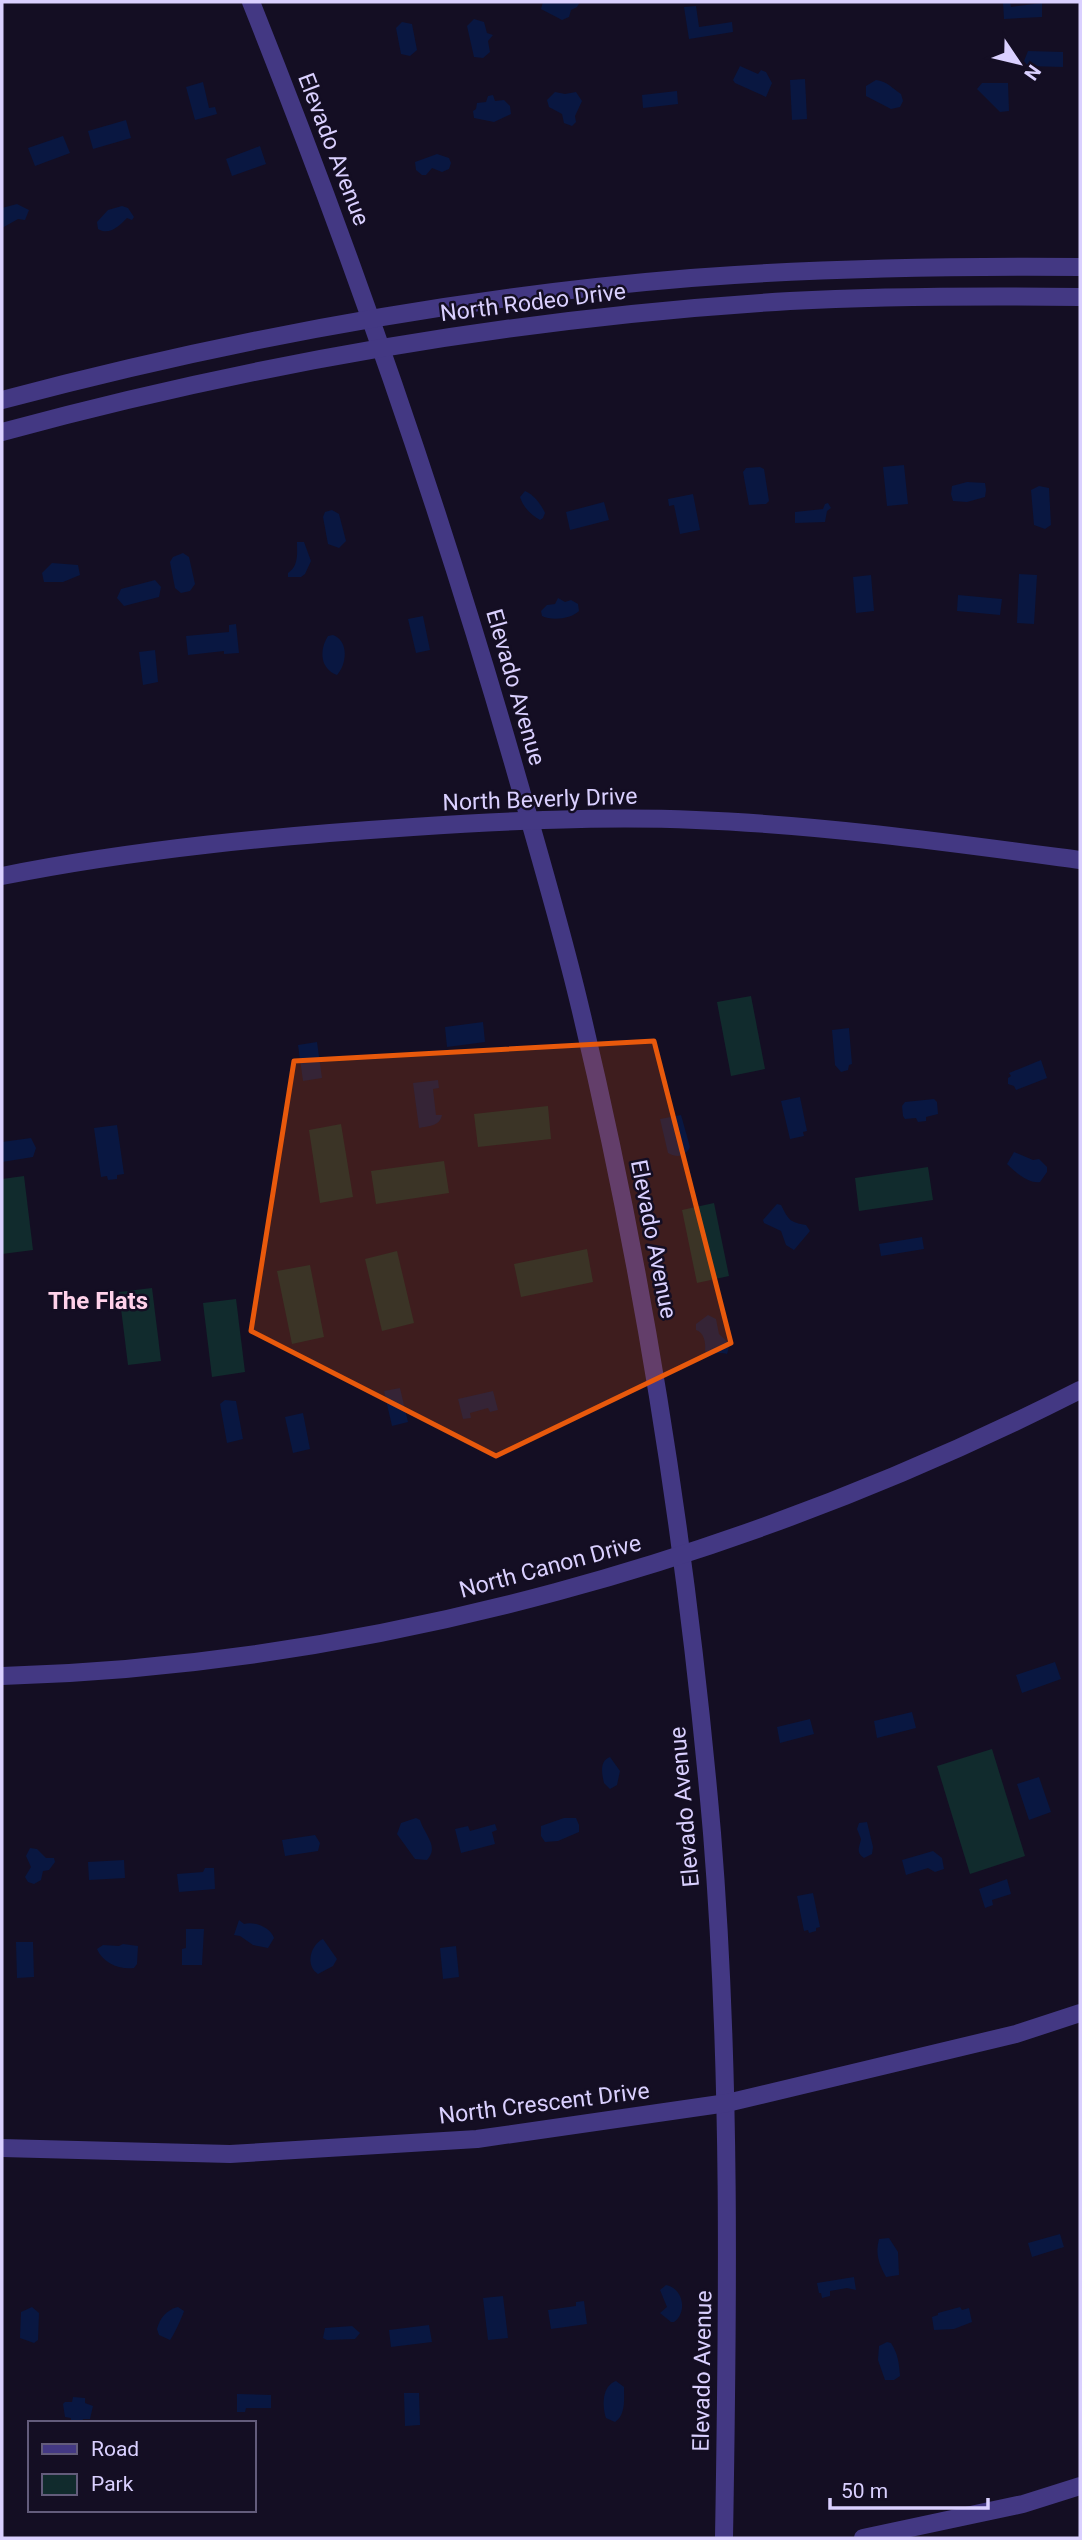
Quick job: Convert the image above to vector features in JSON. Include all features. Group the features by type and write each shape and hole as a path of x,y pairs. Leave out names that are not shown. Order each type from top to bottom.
{"street":[{"name":"Elevado Avenue","path":"251,2 371,318 458,576 530,820 578,998 618,1179 652,1364 681,1555 711,1829 727,2103 728,2332 724,2538"},
{"name":"North Rodeo Drive","path":"2,400 174,357 371,318 584,289 690,278 893,267 1080,267"},
{"name":"North Rodeo Drive","path":"2,432 180,386 276,366 513,328 692,308 894,297 1080,297"},
{"name":"North Beverly Drive","path":"2,876 180,847 360,830 530,820 696,820 903,837 1080,860"},
{"name":"North Canon Drive","path":"2,1676 113,1670 208,1660 304,1646 496,1608 681,1555 778,1521 970,1442 1080,1390"},
{"name":"North Crescent Drive","path":"2,2148 230,2154 477,2139 727,2103 1016,2034 1080,2013"},
{"path":"863,2538 1023,2504 1080,2486"}],"highlighted area":[{"path":"654,1041 731,1343 496,1456 251,1331 294,1061"}],"green space":[{"path":"751,996 765,1069 731,1076 717,1002"},
{"path":"548,1106 551,1139 478,1147 474,1114"},
{"path":"341,1124 353,1197 320,1203 309,1130"},
{"path":"444,1161 449,1193 376,1204 371,1171"},
{"path":"928,1167 933,1200 859,1211 855,1178"},
{"path":"24,1176 33,1250 2,1254 2,1179"},
{"path":"714,1203 729,1276 697,1283 682,1210"},
{"path":"587,1249 593,1282 521,1297 514,1264"},
{"path":"397,1251 414,1323 382,1331 365,1259"},
{"path":"310,1265 324,1337 292,1344 277,1271"},
{"path":"152,1288 161,1361 128,1365 119,1292"},
{"path":"236,1299 245,1372 212,1377 203,1303"},
{"path":"992,1749 1025,1856 970,1874 937,1766"}],"water":[{"path":"543,2 580,2 571,10 569,17 562,20 541,9"},
{"path":"1003,2 1010,2 1011,7 1042,3 1042,17 1004,19"},
{"path":"696,6 699,27 732,22 733,32 689,39 684,7"},
{"path":"474,19 484,22 487,33 493,35 488,41 490,52 483,58 474,57 467,26"},
{"path":"402,22 412,24 417,50 410,56 401,54 396,28"},
{"path":"1028,51 1063,52 1063,67 1028,66 1024,61"},
{"path":"740,66 758,74 761,70 766,72 772,83 766,97 735,83 733,80"},
{"path":"805,79 807,119 792,120 790,80"},
{"path":"876,80 901,94 903,101 900,107 891,109 866,96 866,86"},
{"path":"203,82 209,108 215,107 217,114 195,120 186,87"},
{"path":"982,83 1008,83 1009,111 1000,112 977,89"},
{"path":"677,91 678,104 643,108 642,95"},
{"path":"555,92 576,92 582,101 575,116 576,122 572,126 564,123 562,114 549,107 547,100"},
{"path":"493,95 495,101 504,100 510,106 511,114 494,122 474,118 473,111 477,103 486,102 488,96"},
{"path":"126,120 131,138 93,149 88,131"},
{"path":"63,136 70,153 35,166 28,148"},
{"path":"260,146 266,164 232,176 226,159"},
{"path":"437,154 449,158 449,169 442,172 432,168 426,175 416,170 415,162"},
{"path":"17,204 29,210 25,220 18,219 2,228 2,208"},
{"path":"122,206 128,208 134,217 132,220 127,218 110,231 98,229 97,222 108,210"},
{"path":"904,465 908,504 887,506 883,467"},
{"path":"746,468 764,469 769,501 766,504 749,505 743,472"},
{"path":"967,482 985,483 985,497 967,502 953,501 952,486"},
{"path":"1039,486 1049,488 1051,525 1045,529 1034,525 1031,490"},
{"path":"525,491 534,497 545,513 540,520 523,504 520,497"},
{"path":"693,494 700,530 680,534 674,505 669,506 668,499"},
{"path":"604,502 609,520 570,530 566,512"},
{"path":"828,503 831,508 827,511 825,522 795,523 795,512 823,509"},
{"path":"332,510 339,514 346,541 339,548 328,544 323,517 325,512"},
{"path":"297,542 304,542 311,561 301,577 288,577 296,563"},
{"path":"183,553 189,557 195,584 190,591 181,593 175,588 170,562 173,557"},
{"path":"52,563 78,565 80,575 63,582 44,582 42,573"},
{"path":"1019,574 1037,575 1034,624 1017,623"},
{"path":"871,575 874,611 856,613 853,577"},
{"path":"155,580 161,587 159,597 124,606 117,598 121,589"},
{"path":"958,595 1002,599 1000,615 957,611"},
{"path":"558,598 578,604 579,611 561,618 542,616 541,611 547,605 555,604"},
{"path":"423,616 430,650 416,653 408,619"},
{"path":"236,624 239,653 224,654 224,651 188,655 186,636 229,632 229,625"},
{"path":"333,635 342,642 345,653 343,665 337,675 324,664 322,653 328,636"},
{"path":"155,650 158,682 143,685 139,652"},
{"path":"483,1022 485,1042 447,1047 445,1027"},
{"path":"849,1028 852,1064 848,1070 841,1072 835,1065 832,1030"},
{"path":"317,1042 322,1078 303,1081 298,1045"},
{"path":"1041,1060 1047,1078 1016,1090 1008,1084 1008,1078 1011,1076 1009,1073"},
{"path":"438,1080 439,1088 433,1089 436,1115 442,1115 441,1119 433,1125 419,1128 413,1083"},
{"path":"800,1097 807,1131 803,1132 804,1136 790,1139 781,1101"},
{"path":"934,1099 937,1102 938,1114 926,1117 926,1121 918,1122 916,1118 905,1119 903,1116 902,1106 905,1102"},
{"path":"681,1115 690,1147 683,1155 675,1156 668,1153 660,1119"},
{"path":"117,1125 124,1174 117,1175 117,1179 108,1180 107,1176 101,1177 94,1128"},
{"path":"31,1138 36,1148 33,1157 2,1162 2,1142"},
{"path":"1014,1152 1033,1160 1039,1159 1047,1167 1047,1172 1040,1182 1027,1179 1007,1164"},
{"path":"777,1204 781,1205 790,1220 806,1225 810,1231 794,1250 786,1245 781,1231 764,1223 763,1220"},
{"path":"922,1237 924,1249 881,1256 879,1244"},
{"path":"708,1315 716,1319 719,1334 730,1344 727,1354 705,1351 704,1338 696,1330 696,1324"},
{"path":"400,1388 408,1422 392,1426 384,1391"},
{"path":"493,1391 498,1410 490,1412 488,1408 470,1413 471,1418 463,1419 458,1399"},
{"path":"225,1400 236,1401 243,1439 227,1443 220,1404"},
{"path":"303,1413 310,1449 293,1453 285,1417"},
{"path":"1055,1662 1061,1679 1022,1693 1016,1675"},
{"path":"912,1712 916,1728 877,1738 874,1721"},
{"path":"810,1719 814,1734 780,1743 777,1727"},
{"path":"610,1757 620,1771 617,1785 610,1789 604,1783 602,1772 604,1761"},
{"path":"1039,1777 1051,1812 1029,1820 1017,1784"},
{"path":"416,1818 420,1820 432,1845 431,1855 427,1860 415,1859 397,1834 401,1823"},
{"path":"564,1818 576,1818 579,1832 558,1841 545,1842 541,1836 541,1826"},
{"path":"867,1822 873,1847 872,1854 864,1858 859,1851 861,1839 857,1829 859,1823"},
{"path":"495,1824 497,1830 492,1832 495,1844 461,1853 455,1829 468,1826 470,1831"},
{"path":"315,1835 320,1843 318,1851 285,1856 282,1840"},
{"path":"30,1848 37,1849 46,1858 54,1858 55,1862 49,1870 43,1871 41,1880 34,1884 28,1882 25,1877 31,1867 26,1856"},
{"path":"933,1851 942,1858 944,1869 935,1872 928,1868 906,1875 902,1860"},
{"path":"124,1860 125,1878 89,1880 88,1862"},
{"path":"205,1868 214,1868 215,1889 179,1892 177,1874 203,1872"},
{"path":"1007,1879 1011,1894 992,1900 993,1905 985,1908 979,1889"},
{"path":"813,1893 820,1927 809,1933 808,1930 804,1931 797,1896"},
{"path":"239,1920 269,1931 274,1938 268,1948 253,1945 234,1935"},
{"path":"186,1929 204,1929 202,1965 182,1965"},
{"path":"323,1939 337,1959 333,1966 318,1974 310,1961 312,1951"},
{"path":"16,1942 33,1942 34,1977 17,1978"},
{"path":"103,1945 138,1946 137,1964 134,1968 112,1965 97,1949"},
{"path":"456,1946 459,1977 443,1979 440,1948"},
{"path":"1060,2234 1064,2247 1032,2257 1028,2243"},
{"path":"889,2238 898,2252 899,2275 886,2277 877,2249 879,2239"},
{"path":"854,2277 856,2290 847,2288 830,2291 830,2296 822,2298 819,2293 817,2283"},
{"path":"666,2285 680,2295 682,2301 681,2312 674,2322 660,2313 667,2307 660,2290"},
{"path":"503,2296 508,2338 488,2340 483,2298"},
{"path":"584,2301 587,2324 551,2329 548,2310 576,2306 576,2302"},
{"path":"32,2307 39,2313 38,2340 34,2343 20,2338 21,2312"},
{"path":"178,2307 184,2311 170,2340 159,2335 157,2329 164,2315"},
{"path":"960,2307 962,2310 969,2308 972,2322 954,2329 934,2330 932,2317"},
{"path":"429,2325 432,2342 391,2347 389,2330"},
{"path":"352,2326 360,2333 355,2339 323,2338 325,2328"},
{"path":"891,2343 899,2363 900,2376 894,2380 885,2380 878,2360 879,2346"},
{"path":"616,2381 624,2387 624,2402 623,2411 615,2422 606,2418 604,2402 608,2387"},
{"path":"404,2393 419,2393 420,2425 405,2426"},
{"path":"237,2394 271,2395 271,2408 246,2408 245,2412 237,2412"},
{"path":"73,2397 85,2398 85,2403 93,2406 90,2419 71,2421 71,2418 65,2417 63,2404 72,2402"}],"district":[{"name":"The Flats","path":"98,1301"}]}
